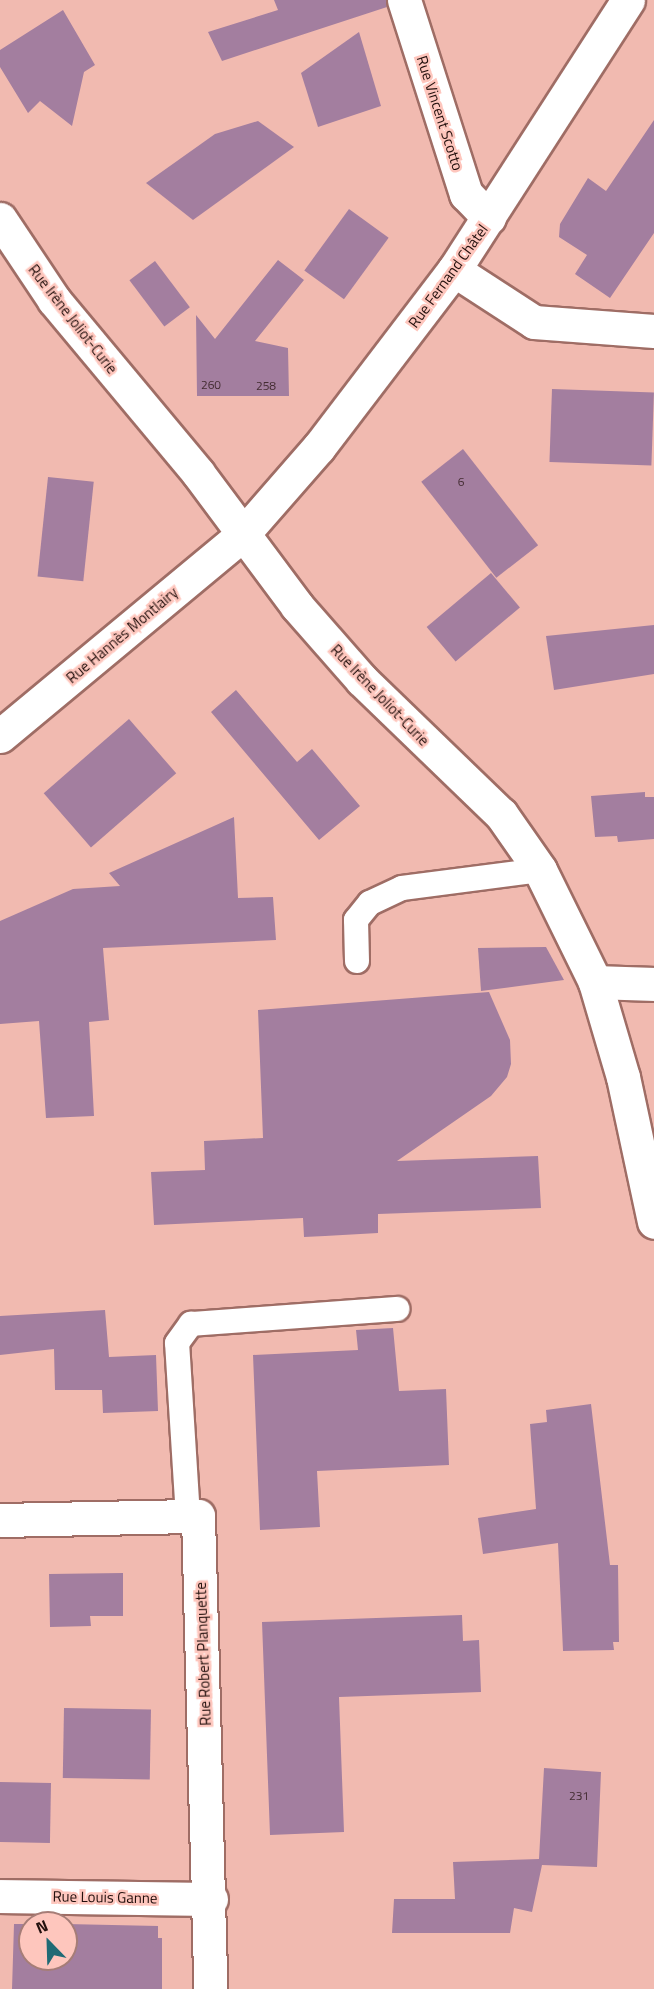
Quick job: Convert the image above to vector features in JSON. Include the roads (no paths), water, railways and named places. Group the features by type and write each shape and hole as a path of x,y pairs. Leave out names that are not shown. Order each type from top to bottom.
{"street":[{"name":"Rue Vincent Scotto","path":"404,0 466,194 489,218"},
{"name":"Rue Fernand Châtel","path":"243,534 319,447 454,270 628,0"},
{"name":"Rue Irène Joliot-Curie","path":"0,219 54,300 198,473 297,606 362,680 501,814 540,870 595,982 623,1077 650,1182 654,1222"},
{"path":"454,270 534,321 654,331"},
{"name":"Rue Hannès Montlairy","path":"0,736 243,534"},
{"path":"595,982 654,984"},
{"name":"Rue Robert Planquette","path":"188,1517 198,1516 211,1899 210,1989"},
{"path":"0,1520 188,1517"},
{"name":"Rue Louis Ganne","path":"0,1896 211,1899"}],"lane":[{"path":"357,962 356,920 370,903 402,888 540,870"},
{"path":"188,1517 177,1343 191,1324 398,1309"}]}
